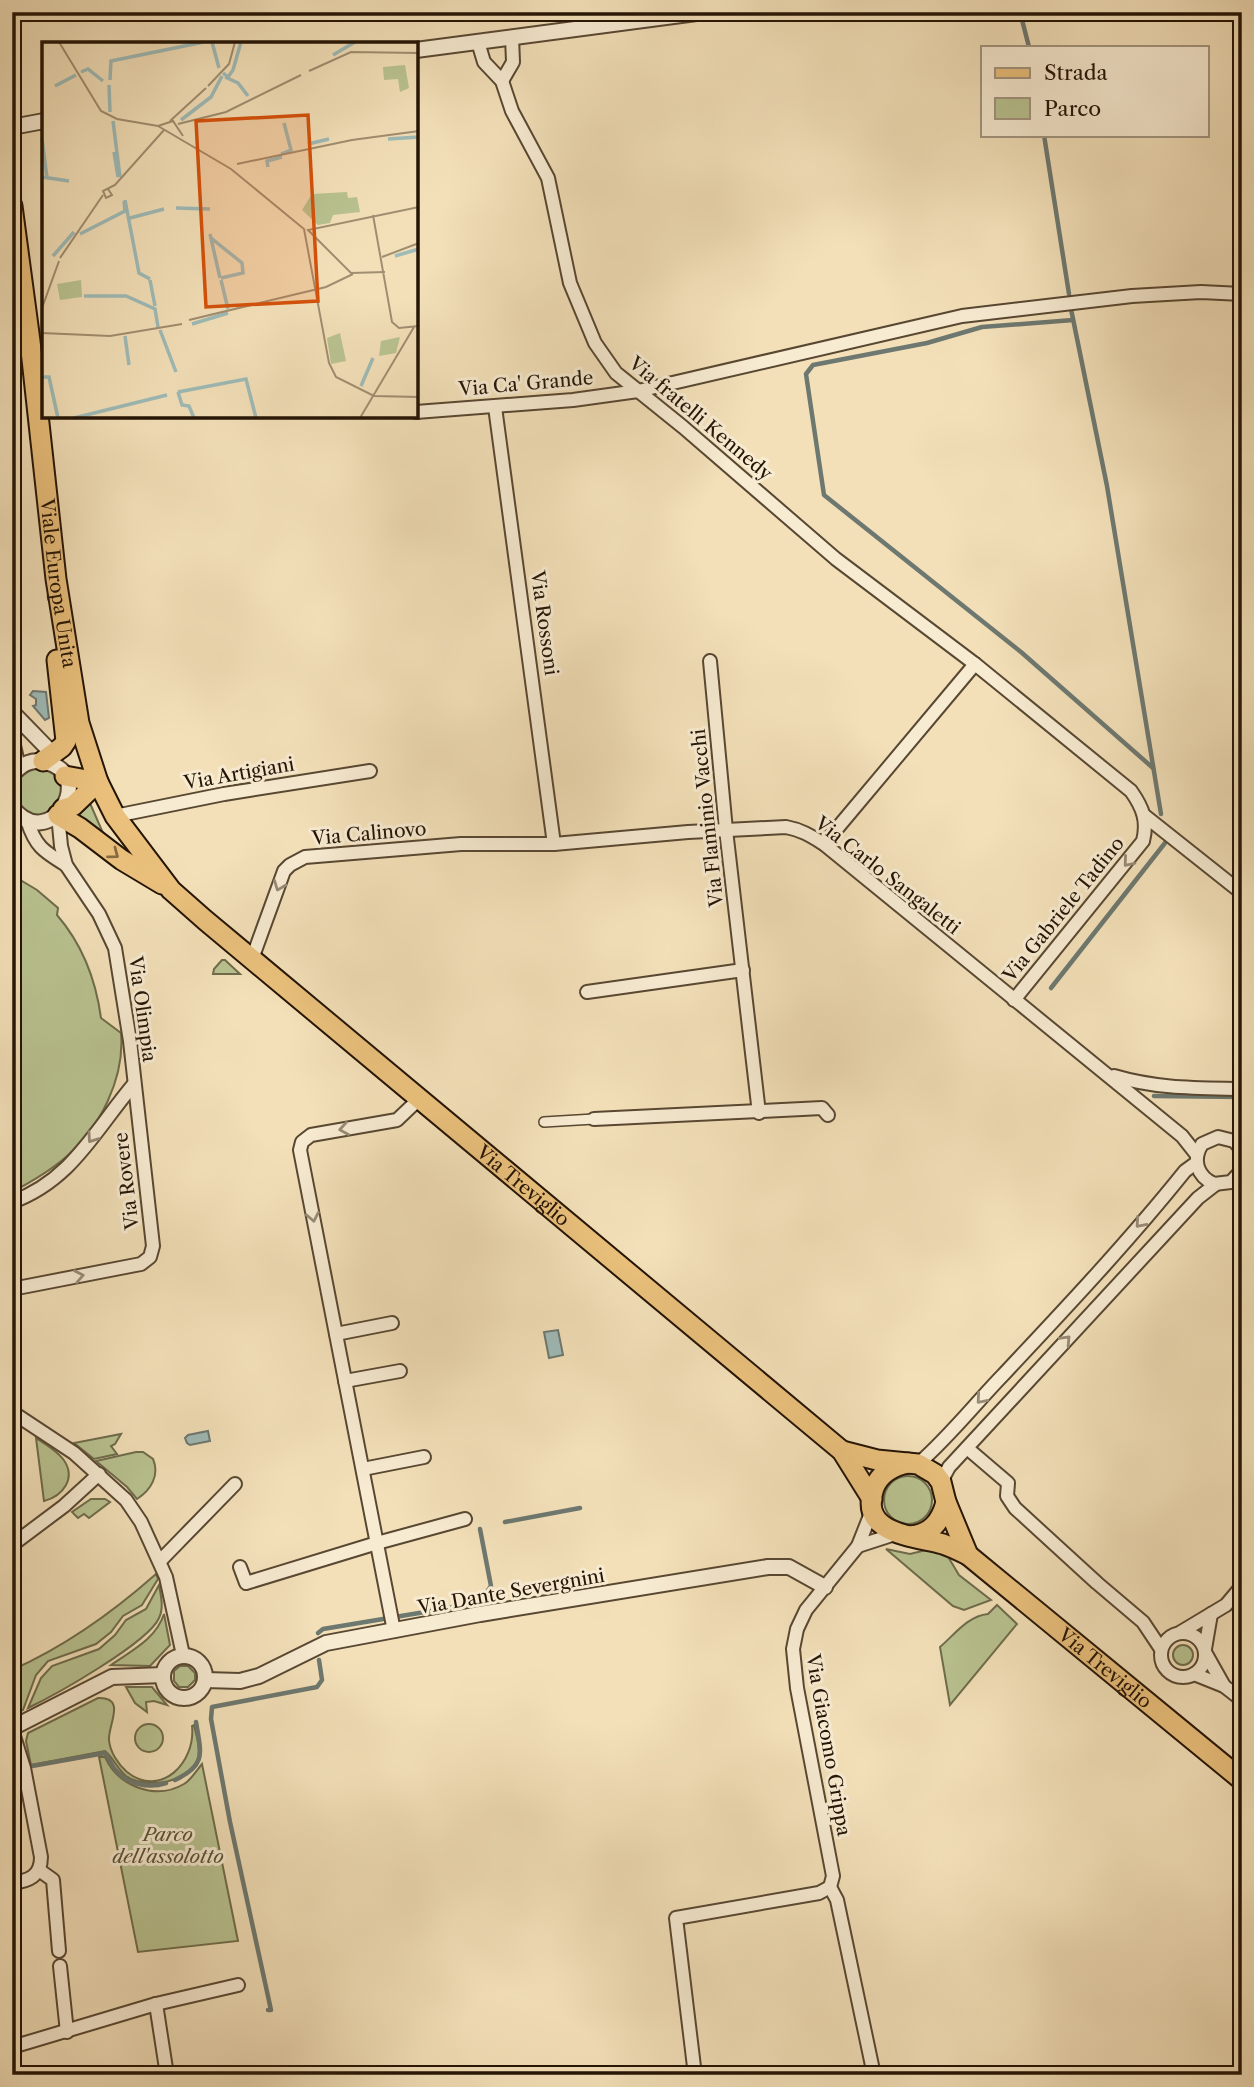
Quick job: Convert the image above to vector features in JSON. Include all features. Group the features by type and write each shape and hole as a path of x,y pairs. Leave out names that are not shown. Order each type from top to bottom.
{"main road":[{"name":"Viale Europa Unita","path":"12,206 56,579 79,723 98,782 115,816 172,890 205,920"},
{"path":"56,579 50,610 66,737 65,744 52,760 98,782 73,806 61,812 122,860 172,890"},
{"name":"Via Treviglio","path":"205,920 842,1451"},
{"path":"842,1451 877,1460 913,1464 935,1474 968,1555"},
{"path":"842,1451 873,1503 881,1524 900,1535 944,1545 968,1555"},
{"path":"873,1503 874,1488 887,1471 913,1464"},
{"path":"900,1535 916,1536 928,1532 937,1524 943,1513 943,1492"},
{"name":"Via Treviglio","path":"968,1555 1242,1780"}],"street":[{"path":"418,50 512,37 623,17 704,12"},
{"path":"502,81 513,62 512,37"},
{"name":"Via fratelli Kennedy","path":"478,41 484,62 502,81 512,111 548,178 570,283 595,343 616,373 836,559 975,664"},
{"path":"12,127 42,121"},
{"name":"Via Ca' Grande","path":"418,412 495,407 638,391 962,316 1132,296 1201,292 1242,294"},
{"name":"Via Rossoni","path":"495,407 554,844"},
{"name":"Via Flaminio Vacchi","path":"710,661 726,830 759,1113"},
{"path":"824,844 975,664 1131,791 1145,816 1242,893"},
{"path":"12,712 52,760 69,796 61,812 47,821 20,822 12,807"},
{"path":"12,741 15,772 33,761 52,760"},
{"name":"Via Artigiani","path":"115,816 224,794 370,771"},
{"name":"Via Olimpia","path":"12,1202 43,1187 67,1170 134,1084 115,948 99,914 66,865 61,846 61,812"},
{"name":"Via Gabriele Tadino","path":"1145,816 1143,841 1014,1000 1182,1136 1205,1179 1216,1184"},
{"name":"Via Olimpia","path":"20,822 33,840 49,855 66,865"},
{"name":"Via Carlo Sangaletti","path":"554,844 786,827 806,832 1014,1000"},
{"name":"Via Calinovo","path":"251,959 285,871 297,860 461,844 554,844"},
{"path":"587,992 743,970"},
{"path":"1107,1074 1145,1085 1242,1089"},
{"name":"Via Rovere","path":"12,1289 141,1264 150,1257 153,1246 134,1084"},
{"path":"392,1622 300,1145 312,1135 397,1120 419,1098"},
{"path":"544,1122 822,1108 828,1115"},
{"path":"1182,1136 1209,1139 1222,1137 1240,1145"},
{"path":"913,1464 943,1443 1079,1294 1196,1159 1202,1144 1209,1139"},
{"path":"943,1492 949,1467 1198,1198 1216,1184 1233,1181 1242,1170"},
{"path":"1079,1294 1096,1309"},
{"path":"336,1334 392,1323"},
{"path":"345,1381 400,1371"},
{"path":"12,1412 74,1453 126,1500 141,1522 166,1577 183,1655"},
{"path":"967,1448 1008,1483 1007,1496 1015,1508 1143,1622 1161,1649"},
{"path":"363,1469 424,1457"},
{"path":"12,1545 64,1506 99,1474"},
{"path":"160,1562 234,1484"},
{"name":"Via Giacomo Grippa","path":"873,1503 858,1546 806,1610 797,1629 793,1649 797,1688 833,1876 830,1887 837,1900 874,2075"},
{"path":"240,1567 246,1583 465,1519"},
{"path":"858,1546 900,1535"},
{"name":"Via Dante Severgnini","path":"205,1680 250,1679 326,1643 392,1622 536,1605 782,1565 795,1569 825,1587"},
{"path":"1211,1614 1202,1667 1194,1674 1180,1677 1168,1672 1161,1661 1164,1643 1177,1633 1226,1605 1242,1586"},
{"path":"1143,1622 1177,1633 1193,1634 1224,1686"},
{"path":"183,1655 200,1662 204,1668 205,1680 198,1693 185,1698 172,1694 163,1682 163,1675 171,1660 183,1655"},
{"path":"1194,1674 1224,1686 1242,1700"},
{"path":"12,1883 31,1879 39,1870 41,1857 24,1768 12,1729 111,1677 163,1675"},
{"path":"39,1870 53,1880 59,1951"},
{"path":"695,2075 676,1918 818,1893 830,1887"},
{"path":"60,1966 66,2032"},
{"path":"12,2047 156,2004 237,1985"},
{"path":"156,2004 167,2075"}],"green space":[{"path":"38,767 55,774 62,791 55,808 38,815 21,808 14,791 21,774"},
{"path":"89,801 103,833 77,817"},
{"path":"12,875 37,890 58,908 57,915 81,951 96,990 101,1018 121,1033 121,1050 119,1067 108,1101 90,1132 60,1162 12,1192"},
{"path":"222,960 225,960 240,974 213,974"},
{"path":"121,1434 111,1446 117,1454 94,1459 74,1443"},
{"path":"36,1438 63,1459 69,1473 62,1491 44,1501"},
{"path":"143,1452 153,1459 155,1465 155,1476 150,1487 137,1499 96,1461"},
{"path":"908,1476 925,1483 932,1500 925,1517 908,1524 891,1517 884,1500 891,1483"},
{"path":"91,1499 105,1499 110,1502 89,1518 84,1514 78,1518 72,1512"},
{"path":"886,1549 910,1554 930,1549 947,1555 959,1575 991,1600 964,1610 953,1606"},
{"path":"156,1574 158,1579 142,1605 123,1616 111,1632 96,1644 48,1661 36,1675 23,1710 12,1714 12,1670 88,1628"},
{"path":"159,1585 161,1610 151,1629 100,1668 28,1708 41,1678 52,1666 99,1649 115,1635 126,1620 146,1609"},
{"path":"997,1605 1017,1624 950,1705 940,1647 968,1622 988,1614"},
{"path":"164,1614 170,1645 150,1666 111,1665 149,1637"},
{"path":"1183,1645 1190,1648 1193,1655 1190,1662 1183,1665 1176,1662 1173,1655 1176,1648"},
{"path":"180,1666 188,1666 195,1673 195,1680 188,1687 179,1687 174,1681 174,1671"},
{"path":"126,1687 152,1687 167,1705 154,1701 146,1702 147,1712 135,1703"},
{"path":"98,1698 107,1699 114,1707 109,1740 115,1758 127,1772 140,1779 152,1781 164,1779 174,1773 188,1752 194,1725 199,1750 193,1767 166,1782 144,1783 126,1776 105,1751 31,1765 26,1741 28,1733"},
{"path":"149,1724 159,1728 163,1738 159,1748 149,1752 139,1748 135,1738 139,1728"},
{"name":"Parco dell'assolotto","path":"99,1757 105,1757 111,1767 128,1783 150,1791 173,1789 184,1784 202,1764 238,1941 138,1952"}],"water":[{"path":"33,691 46,692 49,718 45,720 33,706 36,705 36,699 30,695"},
{"path":"558,1330 563,1355 549,1358 544,1332"},
{"path":"208,1431 210,1441 190,1445 187,1443 185,1438 188,1435"}],"waterway":[{"path":"1020,12 1029,46"},
{"path":"1044,136 1069,294"},
{"path":"1071,309 1107,486 1161,814"},
{"path":"1073,320 982,327 927,343 813,365 806,374 824,495 1021,652 1153,768"},
{"path":"1051,988 1165,843"},
{"path":"1154,1096 1242,1097"},
{"path":"505,1522 580,1508"},
{"path":"318,1633 323,1629 479,1603 491,1586 480,1529"},
{"path":"268,2010 271,2010 230,1822 211,1719 212,1707 317,1687 322,1680 319,1660"},
{"path":"175,1780 197,1763 200,1750 196,1722"},
{"path":"32,1766 105,1753 114,1768 131,1781 145,1785 166,1783"}]}
